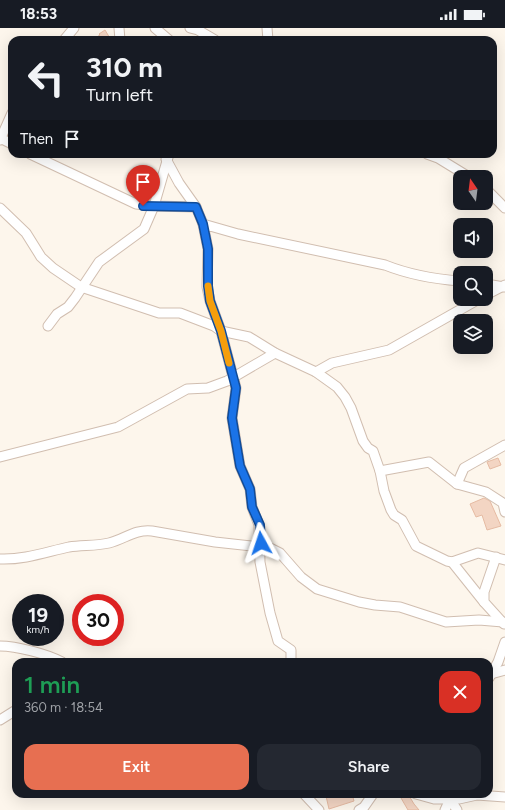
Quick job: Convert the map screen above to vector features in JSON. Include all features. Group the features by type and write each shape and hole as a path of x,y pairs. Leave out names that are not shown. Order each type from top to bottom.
{"street":[{"path":"67,36 74,28"},
{"path":"156,28 165,36"},
{"path":"190,28 198,30 208,36"},
{"path":"0,139 5,126"},
{"path":"38,158 136,204 196,207"},
{"path":"48,326 57,314 68,307 99,262 144,229 154,206 166,158"},
{"path":"168,158 179,184 196,207 203,224 208,249 208,286 210,301 221,331 236,388 232,418 240,466 250,489 252,507 260,525 260,562 270,613 278,641 291,650 290,658"},
{"path":"438,158 458,170"},
{"path":"493,196 505,208"},
{"path":"0,208 26,233 41,257 53,268 81,287 159,313 180,313 214,326 221,331 249,337 275,353 316,372 337,387 351,408 363,441 368,448 373,451 391,510 394,515 402,520 416,546 442,560 452,562 478,552 500,558 488,578 484,602"},
{"path":"203,224 220,230 385,265 400,271 436,279 453,280"},
{"path":"493,285 504,286"},
{"path":"493,292 504,286"},
{"path":"316,372 332,363 389,350 467,306"},
{"path":"0,457 118,427 187,389 208,388 233,378 275,353"},
{"path":"457,484 464,468 505,446"},
{"path":"380,471 429,462 457,484 486,492 493,496 503,503 505,512"},
{"path":"0,559 43,555 74,546 108,543 142,530 215,542 261,546 280,553 309,584 317,589 375,606 400,607 446,622 479,620 504,624"},
{"path":"452,562 504,624"},
{"path":"493,669 505,642"},
{"path":"0,646 7,646 33,652 50,658"},
{"path":"493,675 505,670"},
{"path":"0,720 12,712"},
{"path":"493,795 505,796"},
{"path":"309,798 319,810"},
{"path":"359,810 364,807 370,798"},
{"path":"445,810 449,798"},
{"path":"451,798 457,810"}],"building":[{"path":"105,30 109,36 98,36 100,35 99,34"},
{"path":"498,458 501,465 490,469 487,462"},
{"path":"484,498 490,501 501,526 487,530 482,515 476,517 470,504"},
{"path":"326,798 353,798 354,801 329,809"},
{"path":"401,798 410,798 419,810 408,810"}],"slow traffic":[{"path":"208,286 210,301 221,331 229,363"}],"route":[{"path":"143,206 196,207 203,224 208,249 208,286 210,301 221,331 236,388 232,418 240,466 245,481 250,489 252,507 260,525 261,543"}]}
